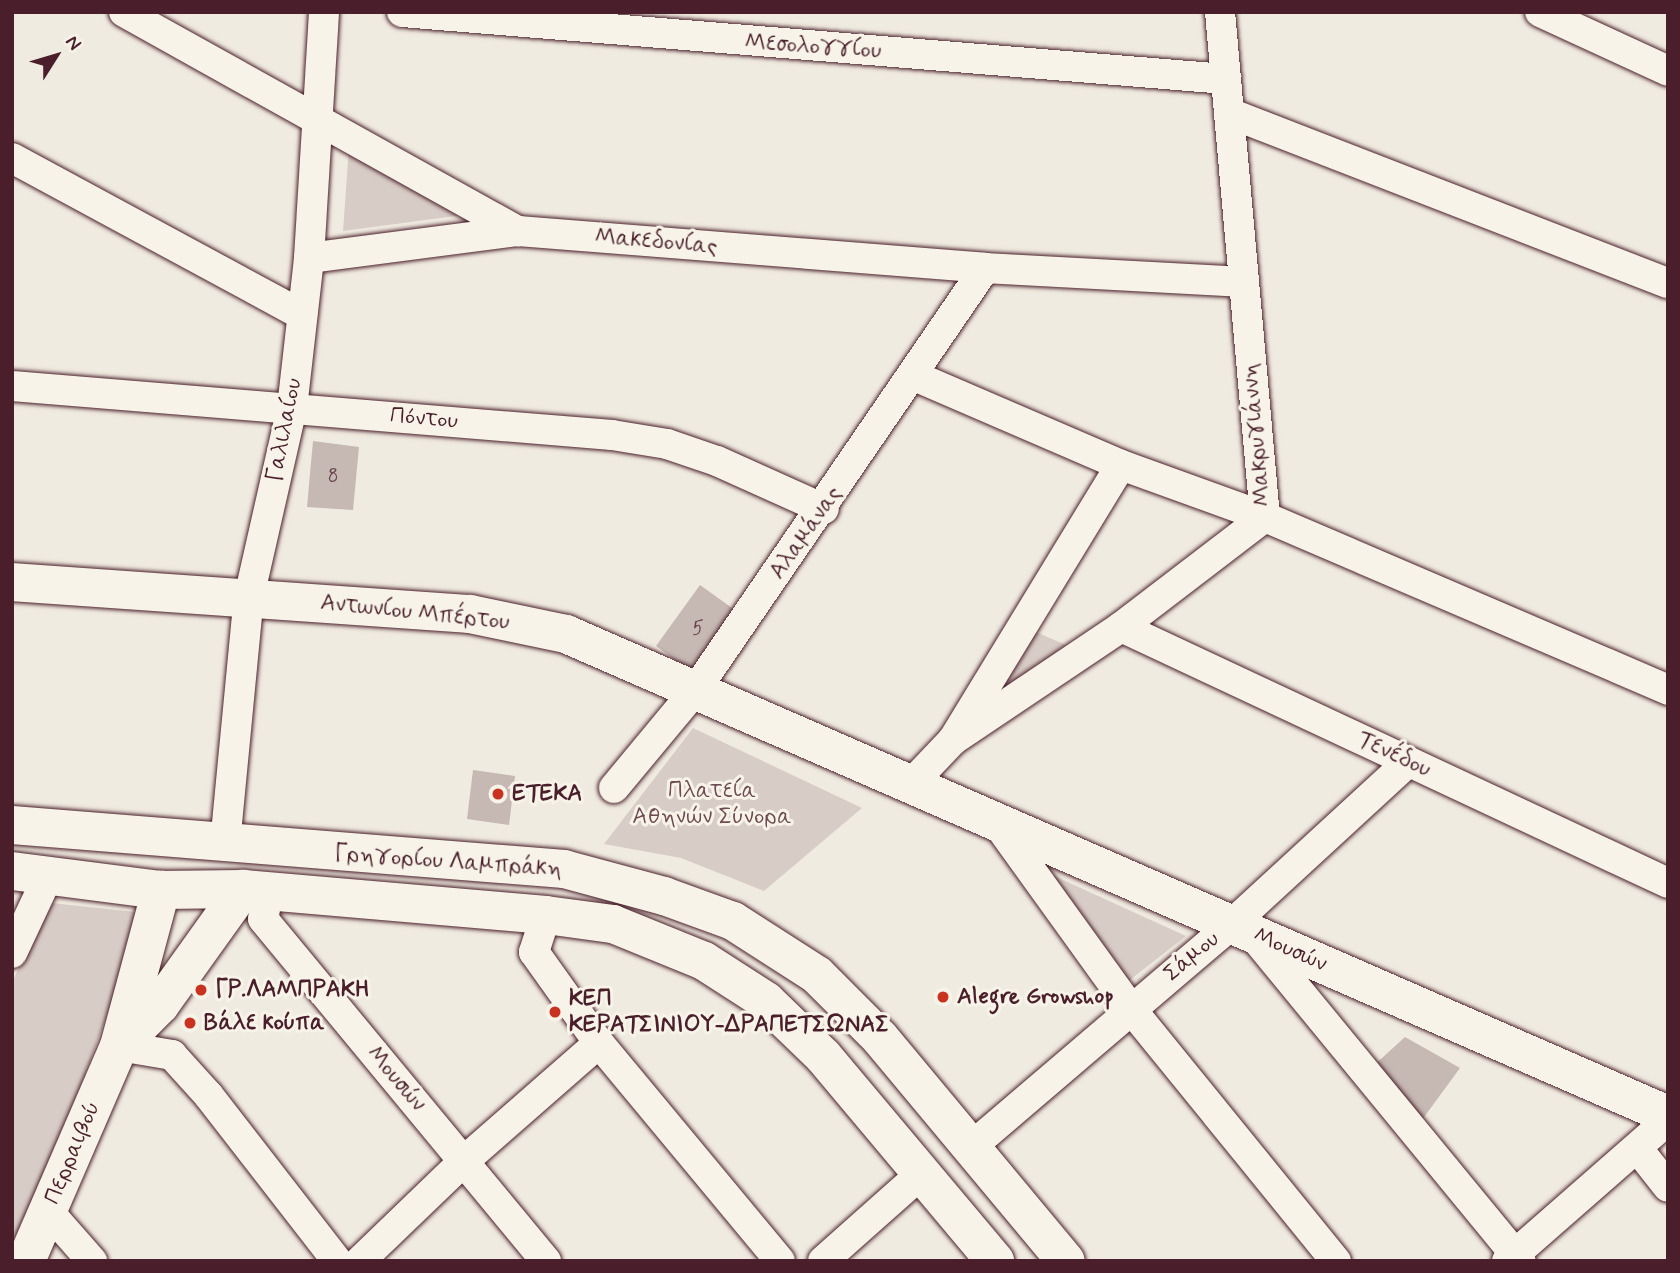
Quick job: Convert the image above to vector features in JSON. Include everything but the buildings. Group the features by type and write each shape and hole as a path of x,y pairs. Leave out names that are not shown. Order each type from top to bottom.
{"street":[{"name":"Μακεδονίας","path":"124,12 517,231 985,268 1244,282"},
{"name":"Γαλιλαίου","path":"225,844 249,597 292,408 309,258 324,12"},
{"name":"Μεσολογγίου","path":"402,12 1226,79"},
{"name":"Μακρυγιάννη","path":"953,740 1121,627 1265,517 1220,12"},
{"path":"1541,12 1668,71"},
{"path":"1229,113 1668,283"},
{"path":"12,158 302,315"},
{"path":"309,258 517,231"},
{"name":"Αλαμάνας","path":"614,788 697,688 824,509 985,268"},
{"path":"912,374 1121,465 1265,517 1668,690"},
{"name":"Πόντου","path":"12,386 612,435 667,444 824,509"},
{"path":"912,783 953,740 1121,465"},
{"name":"Αντωνίου Μπέρτου","path":"12,582 470,614 566,634 697,688 912,783"},
{"name":"Τενέδου","path":"1121,627 1668,883"},
{"name":"Σάμου","path":"971,1147 1130,1009 1241,928 1408,762"},
{"name":"Μουσών","path":"912,783 1668,1115"},
{"path":"994,819 1130,1009 1336,1261"},
{"name":"Γρηγορίου Λαμπράκη","path":"12,825 564,869 664,896 733,921 817,975 880,1038 1066,1261"},
{"path":"12,953 30,872"},
{"name":"Γρηγορίου Λαμπράκη","path":"30,872 161,890 256,890 546,915 613,925 704,961 766,1001 864,1101 921,1174 995,1261"},
{"name":"Περραιβού","path":"26,1261 119,1046 161,890"},
{"name":"Μουσών","path":"256,890 263,919 546,1261"},
{"name":"Περραιβού","path":"119,1046 160,1004 256,890"},
{"path":"546,915 534,952 599,1043 780,1261"},
{"path":"1241,928 1514,1258 1668,1121"},
{"path":"360,1261 464,1161 599,1043"},
{"path":"119,1046 172,1055 209,1096 337,1261"},
{"path":"1638,1149 1668,1187"},
{"path":"823,1261 921,1174"},
{"path":"48,1211 92,1261"}],"green space":[{"path":"349,147 463,215 343,231"},
{"path":"1029,629 1066,645 984,702"},
{"name":"Πλατεία Αθηνών Σύνορα","path":"693,728 862,808 764,891 681,858 604,844"},
{"path":"1039,869 1186,936 1126,983"},
{"path":"51,903 145,913 68,1120 12,1243 12,982"}],"place":[{"name":"ΕΤΕΚΑ","path":"498,794"},
{"name":"ΓΡ.ΛΑΜΠΡΑΚΗ","path":"201,990"},
{"name":"Alegre Growshop","path":"943,997"},
{"name":"ΚΕΠ ΚΕΡΑΤΣΙΝΙΟΥ-ΔΡΑΠΕΤΣΩΝΑΣ","path":"555,1012"},
{"name":"Βάλε κούπα","path":"190,1023"}]}
